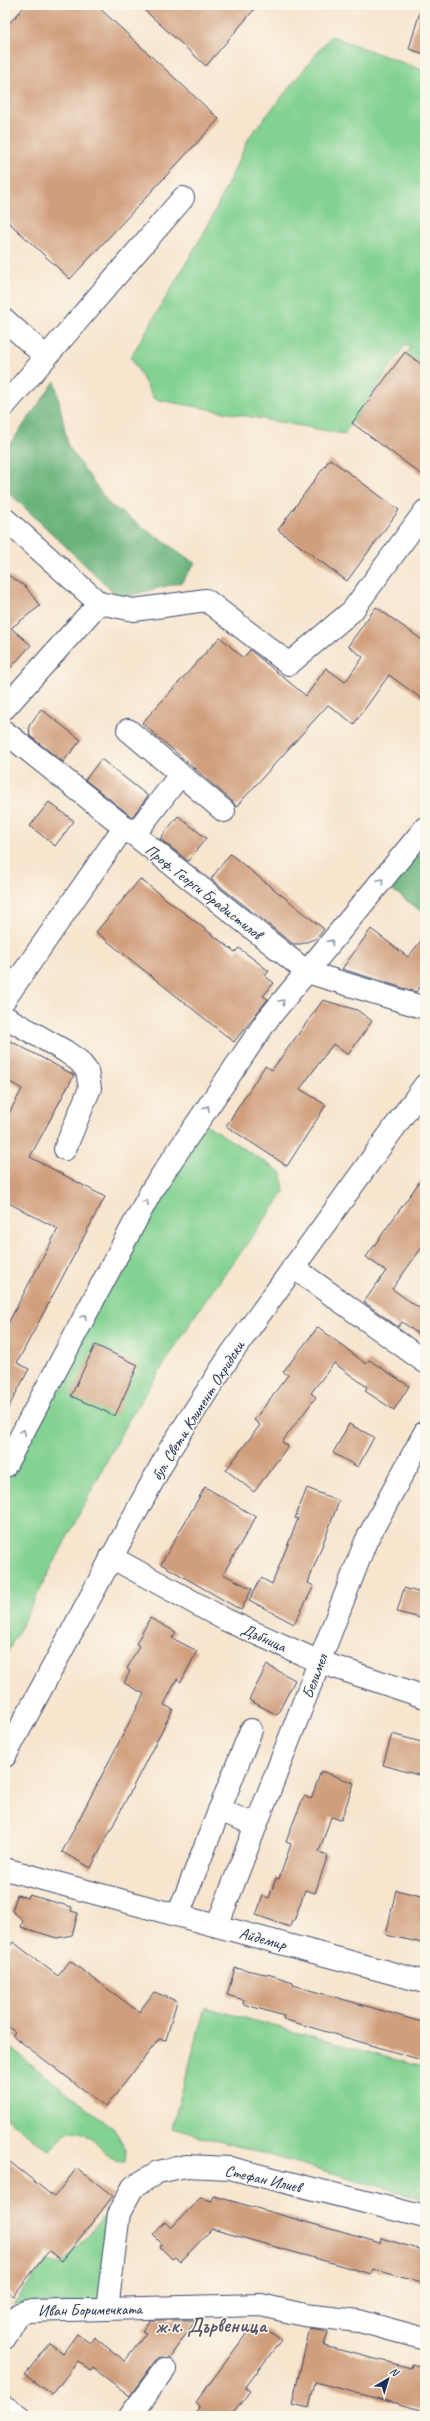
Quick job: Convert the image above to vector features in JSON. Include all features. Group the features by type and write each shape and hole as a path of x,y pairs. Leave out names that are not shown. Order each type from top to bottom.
{"street":[{"path":"5,405 183,198"},
{"path":"5,320 46,357"},
{"path":"5,518 99,603 134,610 206,600 289,664 352,611 425,510"},
{"path":"5,708 99,603"},
{"path":"128,730 224,810"},
{"name":"Проф. Георги Брадистилов","path":"5,732 307,972 425,1008"},
{"path":"5,999 129,831 180,774"},
{"path":"5,1466 153,1188 267,1020 425,828"},
{"path":"5,1017 65,1051 79,1061 87,1071 90,1088 65,1150"},
{"name":"бул. Свети Климент Охридски","path":"5,1756 170,1449 230,1354 425,1085"},
{"path":"293,1268 425,1362"},
{"name":"Белимел","path":"217,1926 366,1541 425,1432"},
{"name":"Дъбница","path":"111,1557 226,1620 320,1662 425,1697"},
{"path":"178,1915 251,1730"},
{"path":"219,1810 256,1825"},
{"name":"Айдемир","path":"5,1869 425,1982"},
{"name":"Стефан Илиев","path":"107,2309 119,2213 132,2187 158,2172 186,2166 230,2168 425,2217"},
{"name":"Иван Боримечката","path":"5,2338 20,2314 28,2311 262,2305 304,2315 359,2321 425,2339"},
{"path":"130,2416 165,2369"},
{"path":"5,2407 19,2416"}],"green space":[{"path":"331,36 425,71 425,344 419,352 425,357 425,463 356,421 411,347 406,344 344,434 154,399 131,357 209,224 250,136"},
{"path":"55,381 68,446 109,504 195,563 182,582 120,598 5,489 5,451"},
{"path":"425,847 425,914 390,888"},
{"path":"199,1120 282,1173 284,1193 200,1308 126,1424 5,1657 5,1466"},
{"path":"205,2007 425,2068 425,2199 172,2128"},
{"path":"5,2044 114,2129 126,2149 125,2163 111,2157 91,2139 77,2131 69,2132 48,2150 5,2117"},
{"path":"116,2203 101,2302 13,2304 47,2261 62,2264"}],"building":[{"path":"26,5 96,5 219,119 70,279 5,219 5,28"},
{"path":"139,5 258,5 206,66"},
{"path":"421,8 425,9 425,54 409,49"},
{"path":"405,352 425,367 425,477 352,423"},
{"path":"330,459 399,510 347,581 278,530"},
{"path":"5,573 26,587 40,606 11,628 31,645 5,674"},
{"path":"376,607 425,642 425,701 389,675 354,724 328,705 236,807 232,801 142,723 220,637 243,658 250,650 306,696 326,668 345,682 363,657 348,646"},
{"path":"41,709 81,740 63,762 30,736 29,726"},
{"path":"101,759 148,796 132,817 85,780"},
{"path":"49,802 74,821 55,846 30,826"},
{"path":"178,816 206,838 188,861 160,839"},
{"path":"230,854 324,929 317,938 301,944 293,944 211,879"},
{"path":"140,879 235,952 239,948 269,971 265,976 274,983 263,996 268,999 234,1042 96,932"},
{"path":"371,929 408,957 425,936 425,980 416,992 342,969"},
{"path":"323,1000 357,1010 372,1021 348,1055 333,1044 300,1089 326,1105 287,1166 226,1126 265,1066 272,1070"},
{"path":"5,1038 74,1075 30,1157 105,1197 17,1363 29,1369 5,1414 5,1329 58,1229 5,1201 5,1121 22,1089 5,1079"},
{"path":"425,1174 425,1243 392,1289 425,1312 425,1339 402,1322 398,1327 364,1302 386,1271 366,1257"},
{"path":"318,1327 366,1364 369,1360 409,1386 394,1410 365,1391 367,1387 334,1363 311,1393 316,1397 282,1442 288,1446 254,1492 226,1470 260,1425 254,1420 288,1375 283,1372"},
{"path":"95,1345 138,1365 115,1416 71,1396"},
{"path":"349,1424 374,1437 358,1467 333,1453"},
{"path":"205,1487 256,1517 223,1574 252,1589 241,1610 161,1564"},
{"path":"307,1488 339,1501 308,1583 314,1586 294,1624 249,1600 261,1578 272,1584 298,1519 295,1518"},
{"path":"404,1588 425,1594 425,1619 397,1612"},
{"path":"150,1618 176,1632 172,1638 197,1651 181,1682 177,1679 164,1705 173,1709 91,1868 62,1852 144,1694 124,1683 130,1671 127,1669 139,1646 136,1644"},
{"path":"267,1665 295,1680 277,1715 249,1700"},
{"path":"392,1734 425,1743 425,1777 383,1765"},
{"path":"321,1771 354,1783 341,1820 331,1817 319,1852 328,1855 315,1893 305,1890 294,1921 292,1921 290,1927 256,1915 263,1896 269,1898 276,1878 279,1879 291,1844 286,1842 293,1823 304,1796 311,1799"},
{"path":"396,1890 425,1897 425,1929 422,1943 386,1935"},
{"path":"17,1895 28,1898 29,1895 72,1907 71,1911 78,1913 72,1935 57,1938 21,1927 23,1920 12,1911"},
{"path":"13,1942 58,1976 70,1961 139,2012 154,1992 177,2001 166,2040 159,2039 106,2107 12,2035 15,2032 5,2024 5,1953"},
{"path":"235,1968 271,1975 293,1982 293,1985 425,2023 425,2061 283,2019 284,2016 243,2004 244,2000 227,1995"},
{"path":"5,2158 54,2197 77,2168 113,2196 62,2261 49,2251 13,2296 5,2289"},
{"path":"214,2196 380,2243 381,2238 425,2251 425,2284 373,2269 371,2274 212,2229 180,2262 175,2257 172,2259 160,2247 162,2244 153,2235 165,2222 171,2228 200,2198 212,2201"},
{"path":"150,2320 196,2320 169,2358 160,2357 155,2361 130,2396 93,2368 91,2371 78,2361 52,2395 25,2375 49,2343 63,2353 77,2334 90,2343 94,2337 125,2361 146,2333 142,2331"},
{"path":"253,2325 262,2332 265,2328 281,2340 245,2388 250,2391 231,2416 193,2416 200,2406 196,2402"},
{"path":"310,2328 328,2331 324,2346 411,2368 412,2364 425,2368 425,2411 315,2382 309,2408 292,2404"}],"district":[{"name":"ж.к. Дървеница","path":"211,2325"}]}
